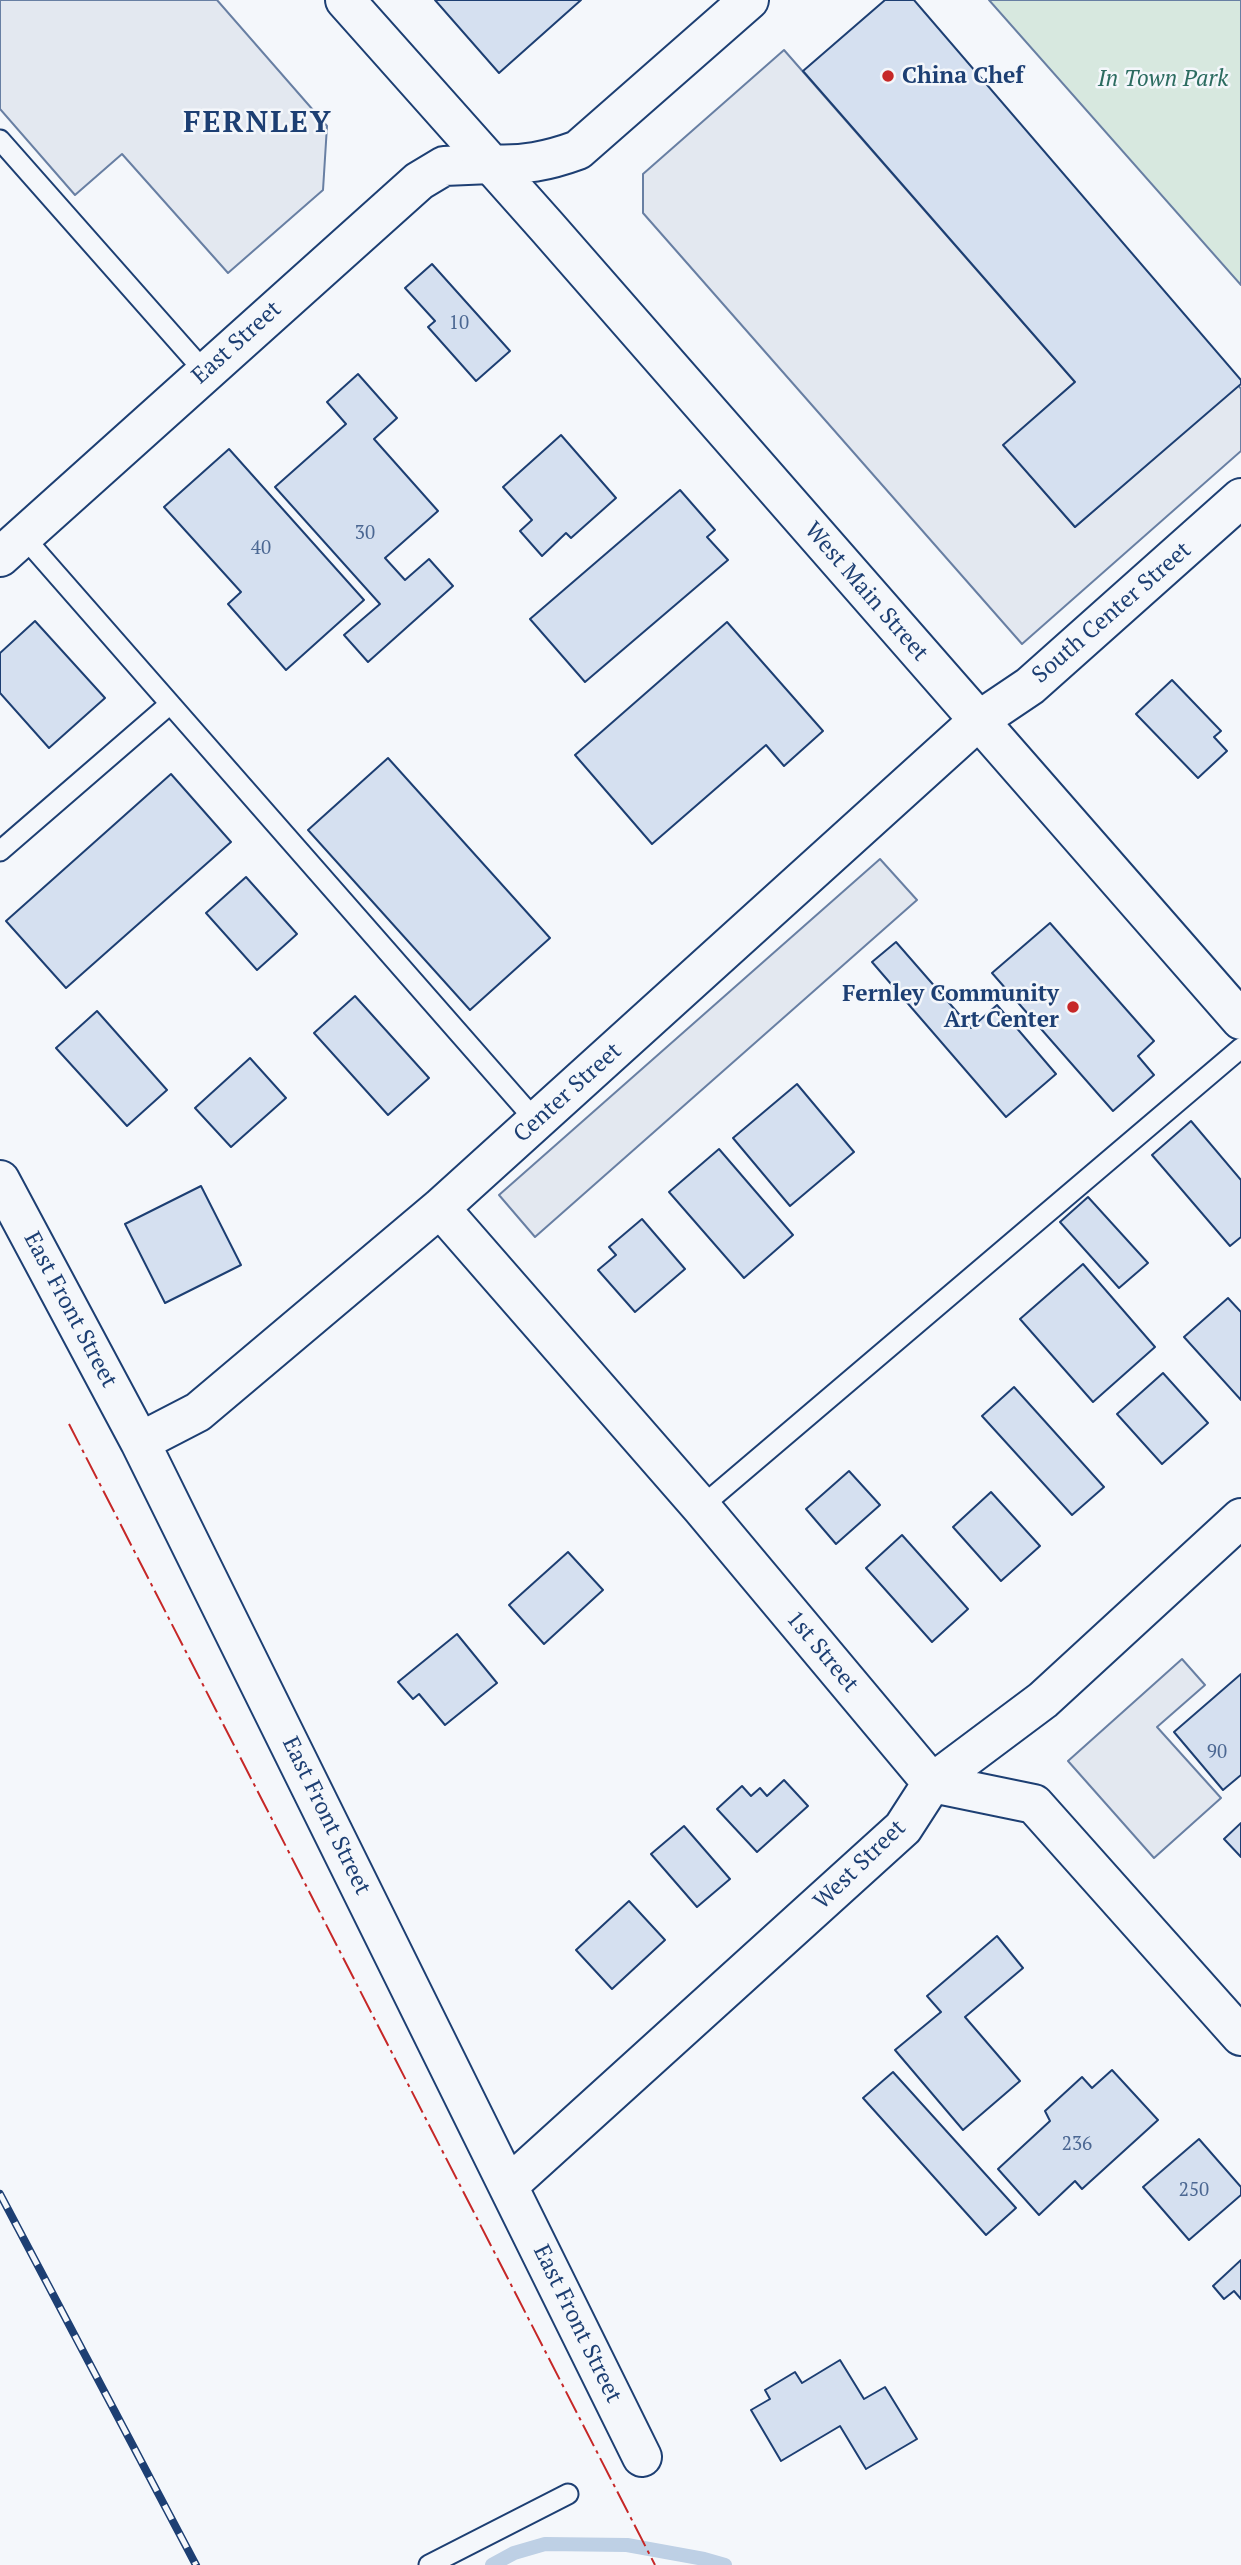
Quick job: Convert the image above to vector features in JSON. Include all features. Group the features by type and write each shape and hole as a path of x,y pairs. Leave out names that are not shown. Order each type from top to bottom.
{"street":[{"name":"West Main Street","path":"345,0 1241,1020"},
{"name":"East Street","path":"12,547 419,181 444,166 517,166 550,161 578,150 749,0"},
{"name":"South Center Street","path":"978,721 1030,686 1241,498"},
{"name":"Center Street","path":"140,1442 198,1412 440,1208 978,721"},
{"name":"East Front Street","path":"0,1180 140,1442 642,2457"},
{"name":"1st Street","path":"440,1208 701,1507 932,1783"},
{"name":"West Street","path":"509,2185 903,1828 932,1783 1043,1700 1241,1518"},
{"path":"932,1783 1034,1804 1241,2036"}],"lane":[{"path":"0,140 205,372"},
{"path":"12,547 170,704 536,1121"},
{"path":"0,851 170,704"},
{"path":"701,1507 1241,1048"},
{"path":"429,2565 568,2494"}],"green space":[{"name":"In Town Park","path":"989,0 1241,0 1241,285"}],"shaded area":[{"path":"0,0 217,0 327,126 323,190 228,273 122,154 75,195 0,109"},
{"path":"784,50 1075,382 1004,445 1075,527 1238,385 1241,389 1241,451 1022,644 643,213 643,174"},
{"path":"880,859 917,900 535,1237 499,1195"},
{"path":"1182,1659 1205,1685 1157,1727 1221,1798 1154,1858 1068,1761"}],"building":[{"path":"435,0 581,0 499,73"},
{"path":"885,0 914,0 1241,380 1241,384 1075,527 1003,445 1075,382 803,71"},
{"path":"432,264 510,351 476,381 428,327 435,321 405,288"},
{"path":"358,374 397,418 374,439 438,511 385,558 405,580 429,559 453,586 368,662 344,635 380,604 275,487 346,424 327,402"},
{"path":"561,435 616,498 571,538 566,533 542,556 520,531 532,520 503,487"},
{"path":"229,449 364,600 286,670 228,604 241,592 164,507"},
{"path":"680,490 715,530 707,537 728,560 585,682 530,619"},
{"path":"35,621 105,698 49,748 0,693 0,653"},
{"path":"727,622 823,731 784,766 766,745 652,844 575,755"},
{"path":"1172,680 1221,731 1214,737 1227,751 1198,778 1136,714"},
{"path":"388,758 550,938 470,1010 308,830"},
{"path":"171,774 231,842 66,988 6,921"},
{"path":"246,877 297,934 257,970 206,913"},
{"name":"Fernley Community Art Center","path":"1050,923 1154,1041 1138,1056 1154,1075 1113,1111 992,973"},
{"path":"896,942 971,1028 997,1005 1056,1074 1006,1117 872,962"},
{"path":"355,996 429,1078 388,1115 314,1033"},
{"path":"97,1011 167,1090 127,1126 56,1048"},
{"path":"250,1058 286,1098 231,1147 195,1108"},
{"path":"797,1084 854,1152 790,1206 733,1138"},
{"path":"1191,1121 1241,1180 1241,1237 1230,1246 1152,1155"},
{"path":"719,1149 793,1235 744,1278 669,1192"},
{"path":"201,1186 241,1265 165,1303 125,1224"},
{"path":"1088,1197 1148,1263 1119,1288 1060,1222"},
{"path":"642,1219 685,1269 635,1312 598,1270 616,1255 609,1247"},
{"path":"1083,1264 1155,1347 1093,1402 1020,1319"},
{"path":"1228,1298 1241,1312 1241,1400 1184,1337"},
{"path":"1163,1373 1208,1423 1162,1464 1117,1414"},
{"path":"1014,1387 1104,1487 1072,1515 982,1416"},
{"path":"849,1471 880,1505 836,1544 806,1509"},
{"path":"991,1492 1040,1546 1001,1581 953,1527"},
{"path":"902,1535 968,1609 932,1642 866,1568"},
{"path":"568,1552 603,1590 544,1644 509,1605"},
{"path":"457,1634 497,1683 445,1725 419,1694 413,1699 398,1682"},
{"path":"1241,1674 1241,1775 1223,1790 1174,1732"},
{"path":"784,1780 808,1806 757,1852 717,1809 742,1786 751,1796 760,1788 767,1796"},
{"path":"1241,1823 1241,1857 1224,1839"},
{"path":"684,1826 730,1879 697,1907 651,1854"},
{"path":"629,1901 665,1940 612,1989 576,1950"},
{"path":"997,1936 1023,1968 965,2017 1020,2081 963,2130 895,2050 941,2012 927,1996"},
{"path":"1112,2070 1158,2120 1082,2189 1075,2181 1039,2215 998,2169 1050,2121 1045,2111 1082,2077 1092,2088"},
{"path":"893,2072 1016,2208 986,2235 863,2098"},
{"path":"1199,2139 1241,2187 1241,2195 1189,2240 1143,2187"},
{"path":"1241,2260 1241,2299 1234,2291 1224,2299 1213,2286"},
{"path":"840,2360 864,2399 885,2387 917,2439 866,2469 840,2426 781,2461 751,2410 770,2399 765,2390 795,2372 802,2383"}],"waterway":[{"path":"492,2565 514,2553 545,2544 627,2545 725,2565"}],"railway":[{"path":"0,2194 196,2565"}],"power":[{"path":"69,1424 655,2565"}],"place":[{"name":"China Chef","path":"888,76"},
{"name":"Fernley Community Art Center","path":"1073,1007"}],"district":[{"name":"FERNLEY","path":"258,123"}]}
